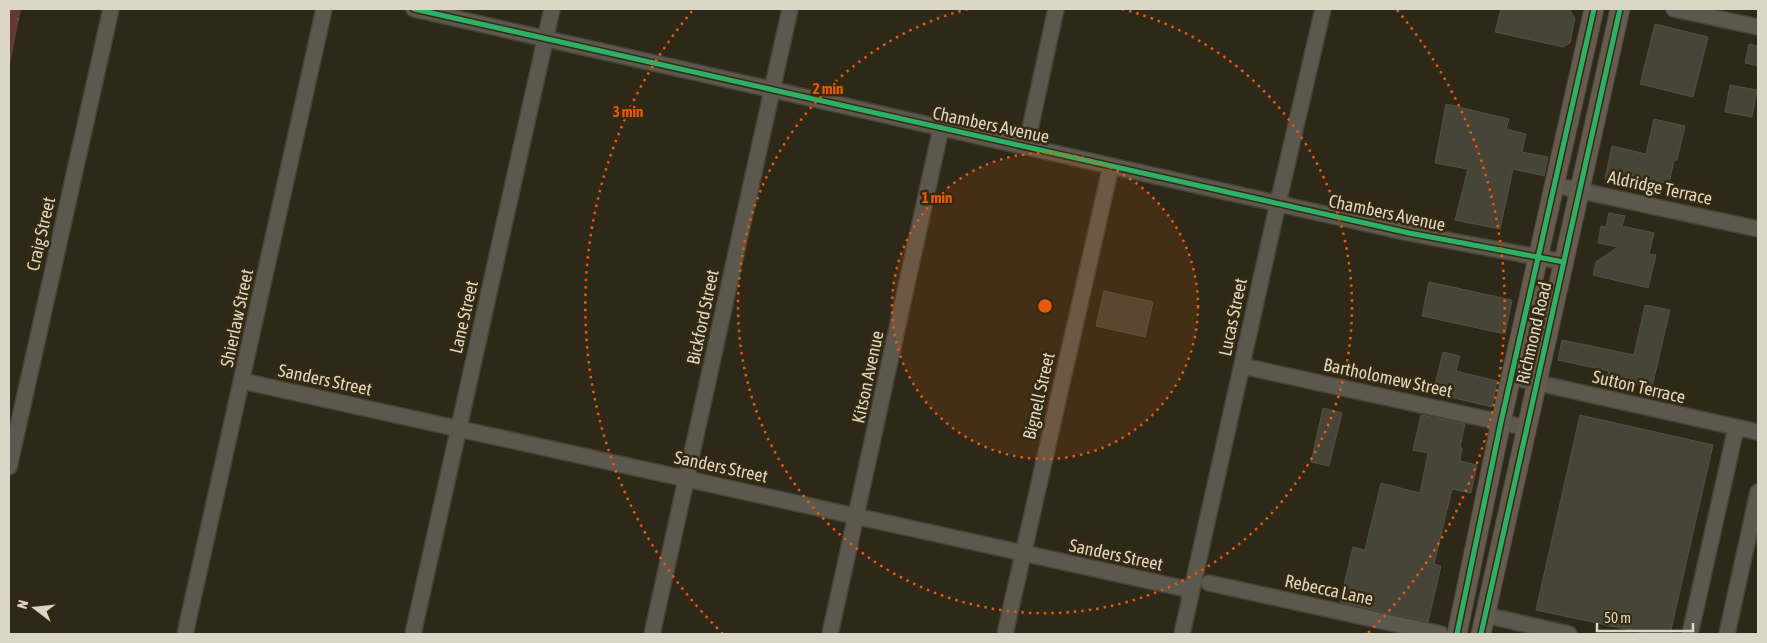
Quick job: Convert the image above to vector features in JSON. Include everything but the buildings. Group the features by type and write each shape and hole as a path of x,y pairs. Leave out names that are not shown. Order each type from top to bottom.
{"main road":[{"name":"Richmond Road","path":"1457,634 1501,422 1594,9"},
{"name":"Richmond Road","path":"1481,634 1620,9"}],"street":[{"name":"Craig Street","path":"9,467 111,9"},
{"name":"Shierlaw Street","path":"185,634 324,9"},
{"name":"Chambers Avenue","path":"414,9 1409,233 1564,262"},
{"name":"Lane Street","path":"413,634 552,9"},
{"name":"Bickford Street","path":"652,634 790,9"},
{"path":"1026,147 1056,9"},
{"name":"Lucas Street","path":"1182,634 1323,9"},
{"path":"1674,9 1758,27"},
{"name":"Kitson Avenue","path":"830,634 941,128"},
{"name":"Bignell Street","path":"1005,634 1111,166"},
{"name":"Aldridge Terrace","path":"1554,185 1758,229"},
{"name":"Bartholomew Street","path":"1242,366 1527,428"},
{"name":"Sutton Terrace","path":"1511,377 1758,432"},
{"name":"Sanders Street","path":"242,380 1191,590"},
{"path":"1690,634 1736,428"},
{"path":"1727,634 1758,492"},
{"name":"Rebecca Lane","path":"1209,583 1441,634"},
{"path":"1485,616 1569,634"}],"green space":[{"path":"9,9 21,9 9,70"}],"cycle path":[{"path":"414,9 1409,233 1564,262"},
{"path":"1457,634 1501,422 1594,9"},
{"path":"1481,634 1620,9"}]}
